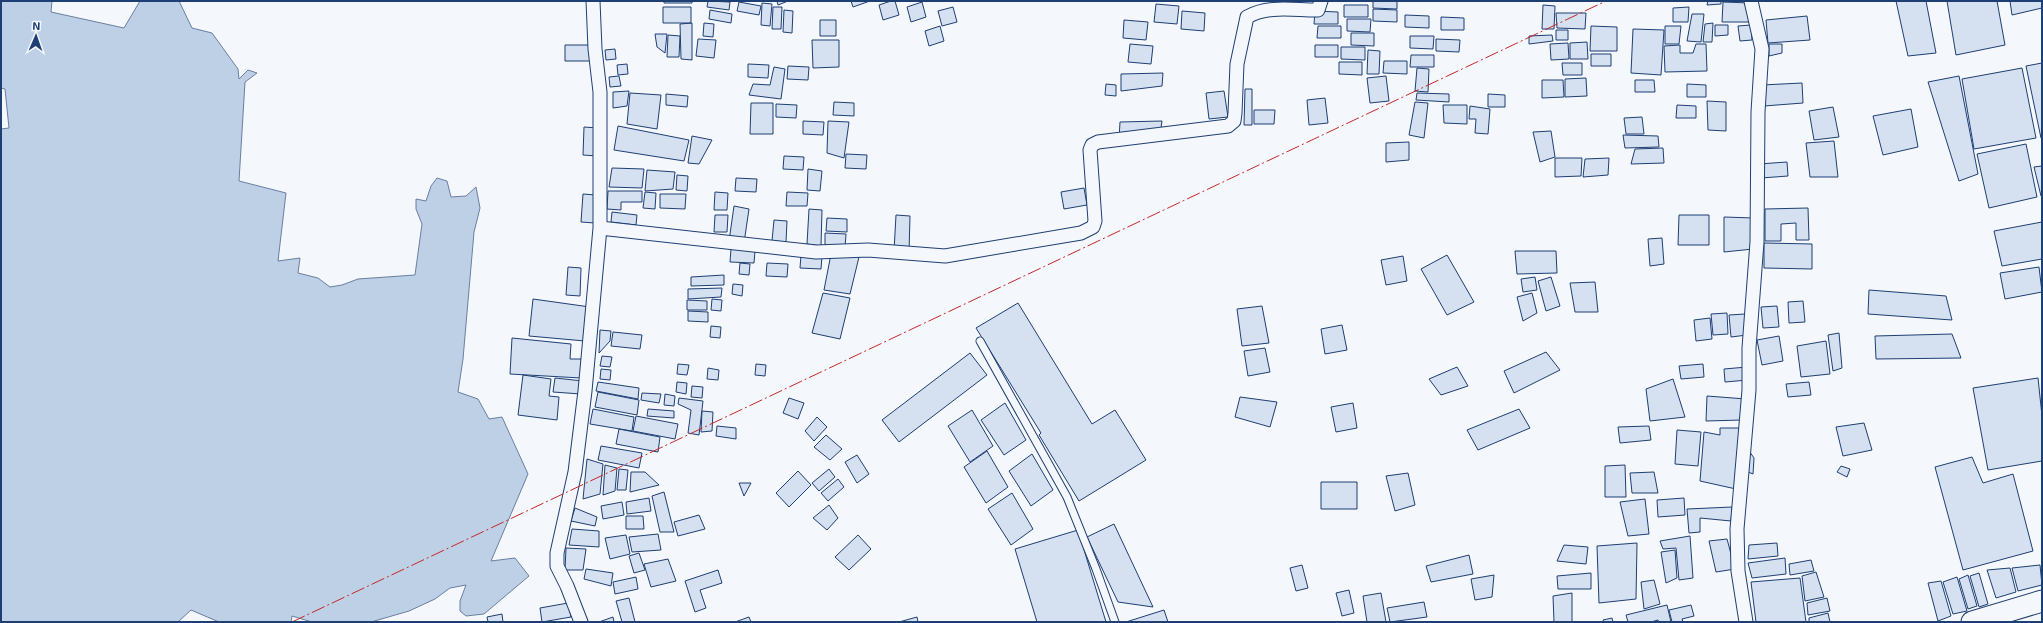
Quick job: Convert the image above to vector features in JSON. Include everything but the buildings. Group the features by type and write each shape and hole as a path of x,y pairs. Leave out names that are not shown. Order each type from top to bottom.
{"main road":[{"path":"1972,622 2042,601"}],"street":[{"path":"581,622 567,586 557,566 557,553 575,472 585,391 600,228 600,92 595,49 593,1"},
{"path":"600,228 816,252 868,250 945,256 1081,233 1092,227 1095,221 1090,150 1092,145 1098,142 1228,126 1234,121 1236,114 1237,64 1247,16 1257,11 1270,9 1318,10 1321,1"},
{"path":"1746,622 1738,571 1737,529 1749,390 1749,348 1756,242 1758,112 1762,50 1751,1"}],"lane":[{"path":"980,341 1067,497 1096,569 1114,622"}],"water":[{"path":"1,1 52,1 51,12 124,28 140,1 179,1 192,28 212,33 238,69 239,79 248,70 257,73 245,82 239,181 286,193 278,261 300,258 298,273 318,278 330,287 342,285 358,279 415,275 422,224 416,209 416,199 426,201 431,186 437,178 447,181 451,197 466,196 476,187 480,208 474,232 463,359 458,392 478,399 489,419 502,417 528,474 491,561 515,558 529,576 484,614 466,616 460,611 460,601 466,585 450,588 435,599 409,611 371,622 312,622 292,616 291,622 219,622 191,610 178,622 1,622 1,129 9,128 5,89 1,88"}],"power":[{"path":"292,622 1606,1"}]}
